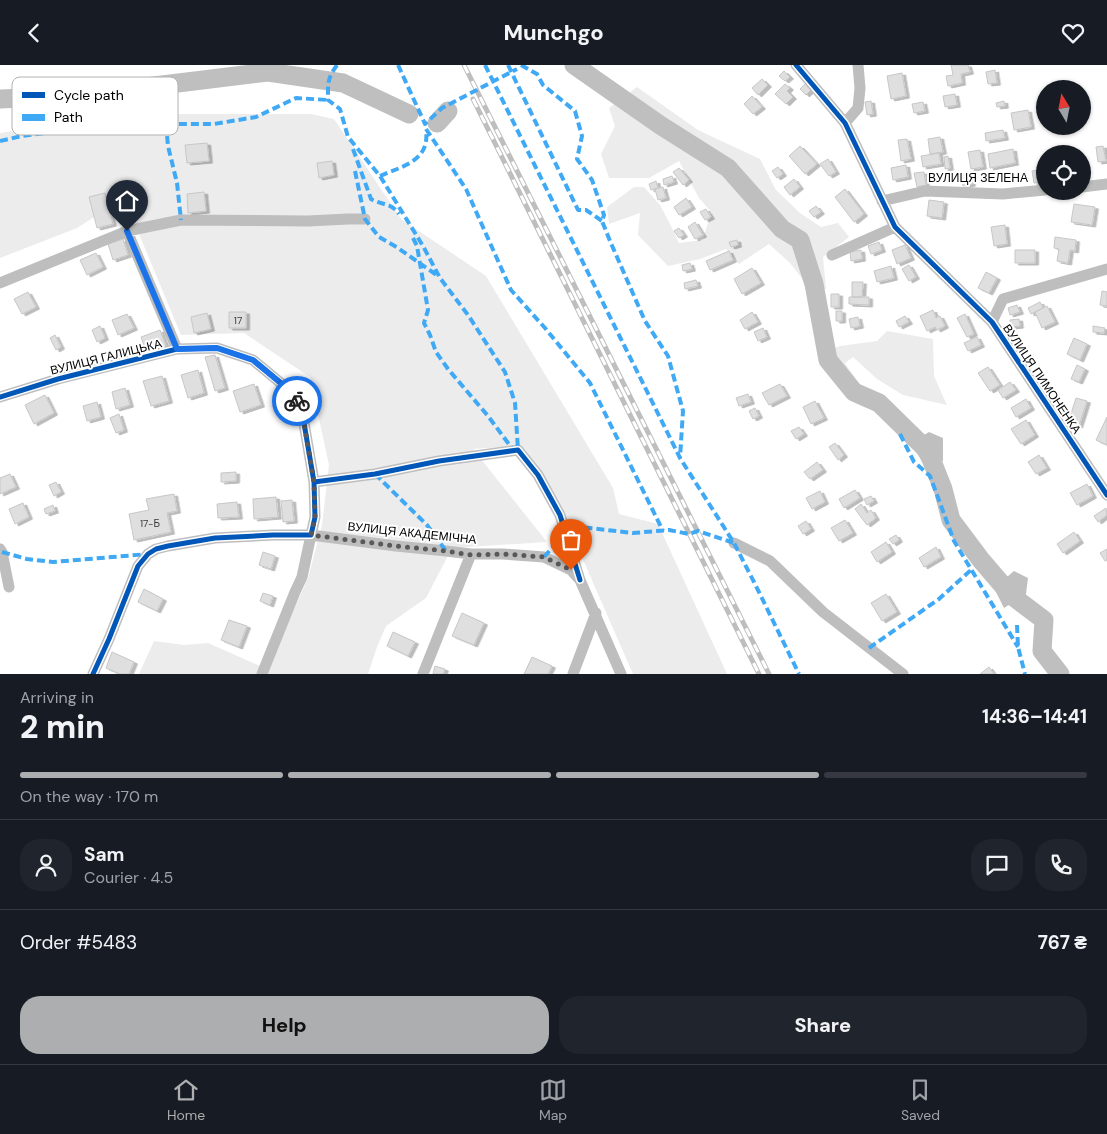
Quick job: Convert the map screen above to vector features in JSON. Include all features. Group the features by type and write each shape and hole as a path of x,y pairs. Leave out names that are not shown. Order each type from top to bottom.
{"street":[{"name":"ВУЛИЦЯ ПИМОНЕНКА","path":"796,65 845,123 894,227 992,322 1107,495"},
{"path":"845,123 858,108 860,88 858,65"},
{"path":"1091,186 1107,184"},
{"name":"ВУЛИЦЯ ЗЕЛЕНА","path":"882,201 925,191 1003,194 1036,191"},
{"path":"0,283 127,231 181,220 308,221 365,219"},
{"path":"832,255 894,227"},
{"name":"ВУЛИЦЯ ГАЛИЦЬКА","path":"127,231 177,349"},
{"path":"992,322 1003,299 1107,269"},
{"name":"ВУЛИЦЯ ГАЛИЦЬКА","path":"0,397 58,379 177,349 217,348 253,360 288,389 300,405 304,423 314,482 315,517 302,577 262,674"},
{"path":"314,482 375,474 440,461 518,450 538,475 560,515 580,580"},
{"path":"93,674 110,639 138,566 148,553 168,546 215,538 311,535"},
{"name":"ВУЛИЦЯ АКАДЕМІЧНА","path":"311,535 471,555 503,554 544,557 571,570 580,580 621,674"},
{"path":"734,543 770,561 823,612 903,674"},
{"path":"0,549 8,587"},
{"path":"423,674 471,555"},
{"path":"573,674 596,613"}],"shaded area":[{"path":"637,87 698,130 760,159 776,190 800,213 821,227 838,223 849,237 823,257 826,289 808,286 790,263 769,244 739,264 726,249 700,259 668,266 638,235 640,213 609,224 607,207 634,187 644,187 660,205 679,243 703,240 712,213 699,198 679,161 649,178 609,178 601,154 615,126 609,108"},
{"path":"178,114 311,114 334,119 401,219 486,276 613,488 619,514 658,524 727,674 633,674 553,491 519,446 473,449 547,542 452,548 426,598 386,626 368,674 139,674 154,641 184,645 208,643 267,669 308,578 322,525 329,465 310,377 244,333 181,335 124,198 77,228 0,258 0,133 12,131 12,135 178,135"},
{"path":"887,331 933,339 934,376 947,405 903,395 877,379 853,357 845,363 864,391 843,390 819,353 840,346 877,341"},
{"path":"929,432 943,438 943,461 924,465 911,443"},
{"path":"1014,571 1028,578 1026,594 1004,608 994,588"}],"building":[{"path":"951,65 968,65 970,72 961,74 962,83 948,86 946,76 953,75"},
{"path":"995,70 997,83 988,84 986,72"},
{"path":"784,71 790,77 785,81 779,76"},
{"path":"902,73 906,96 891,99 887,76"},
{"path":"762,79 768,85 758,95 752,88"},
{"path":"806,83 812,89 806,95 800,89"},
{"path":"785,84 790,88 787,91 793,97 786,104 775,94"},
{"path":"955,94 957,105 945,107 943,96"},
{"path":"752,96 762,107 753,114 744,104"},
{"path":"871,101 873,114 867,115 865,102"},
{"path":"1004,101 1005,106 997,107 996,103"},
{"path":"923,102 925,111 914,113 912,104"},
{"path":"1028,110 1031,127 1014,130 1011,113"},
{"path":"1003,130 1005,138 986,141 985,133"},
{"path":"940,137 943,152 930,154 928,139"},
{"path":"907,139 911,159 901,161 898,140"},
{"path":"207,143 209,161 187,163 185,145"},
{"path":"800,146 817,164 805,174 789,156"},
{"path":"1103,146 1106,161 1098,162 1096,147"},
{"path":"1013,149 1015,163 990,168 988,154"},
{"path":"980,150 983,167 971,169 968,152"},
{"path":"939,153 941,164 923,167 921,156"},
{"path":"948,156 950,168 945,169 944,157"},
{"path":"828,159 836,172 829,176 820,164"},
{"path":"332,161 334,175 319,178 317,163"},
{"path":"906,165 908,177 893,180 891,168"},
{"path":"778,167 783,174 777,178 772,171"},
{"path":"679,168 689,180 683,185 673,172"},
{"path":"1036,170 1036,183 1034,183 1032,171"},
{"path":"924,172 926,185 917,187 914,173"},
{"path":"970,173 972,184 963,186 961,174"},
{"path":"672,176 674,182 664,185 663,179"},
{"path":"794,179 800,187 790,195 784,187"},
{"path":"656,181 658,188 651,190 649,184"},
{"path":"663,187 666,198 658,200 655,189"},
{"path":"845,189 864,214 854,222 835,197"},
{"path":"204,192 206,211 188,213 187,194"},
{"path":"105,193 113,224 97,228 89,197"},
{"path":"686,198 692,207 679,215 674,207"},
{"path":"929,200 944,202 942,218 927,216"},
{"path":"1074,204 1095,207 1092,225 1071,222"},
{"path":"816,206 821,212 814,217 809,211"},
{"path":"706,209 711,217 705,220 700,212"},
{"path":"695,222 703,235 695,239 688,227"},
{"path":"1005,225 1007,244 994,246 991,227"},
{"path":"679,228 684,235 679,238 674,231"},
{"path":"1055,237 1076,240 1075,251 1070,250 1068,263 1057,261 1059,249 1054,248"},
{"path":"123,239 128,255 113,260 108,244"},
{"path":"737,240 738,245 731,247 729,242"},
{"path":"879,242 882,250 871,254 868,246"},
{"path":"905,245 911,258 897,264 892,250"},
{"path":"861,250 862,259 851,261 850,252"},
{"path":"1015,250 1035,250 1035,263 1015,263"},
{"path":"729,251 733,260 710,270 706,261"},
{"path":"96,253 103,267 87,275 80,260"},
{"path":"690,263 692,269 683,271 682,265"},
{"path":"909,265 916,277 909,281 902,269"},
{"path":"891,266 894,278 877,282 874,271"},
{"path":"752,268 761,283 742,294 734,279"},
{"path":"986,272 997,278 989,293 978,288"},
{"path":"696,280 698,286 685,289 684,283"},
{"path":"852,282 863,282 862,297 852,297"},
{"path":"1102,291 1107,292 1107,306 1100,305"},
{"path":"28,292 36,307 22,314 14,299"},
{"path":"831,294 839,294 839,307 831,307"},
{"path":"849,297 869,297 869,305 849,304"},
{"path":"1040,302 1043,308 1031,314 1028,308"},
{"path":"1017,305 1020,312 1010,315 1008,308"},
{"path":"1047,306 1055,322 1042,328 1035,312"},
{"path":"933,310 936,318 940,316 945,326 937,330 935,327 927,331 920,316"},
{"path":"836,311 842,311 842,321 836,321"},
{"path":"229,312 246,312 246,328 229,328"},
{"path":"752,312 758,322 745,329 740,320"},
{"path":"207,313 211,329 194,333 191,317"},
{"path":"127,314 134,328 118,335 112,320"},
{"path":"965,314 974,334 967,337 957,318"},
{"path":"905,316 909,322 899,327 896,321"},
{"path":"858,317 860,326 851,328 849,319"},
{"path":"1019,319 1020,326 1011,327 1010,320"},
{"path":"100,326 105,338 97,342 92,330"},
{"path":"1093,326 1105,328 1104,333 1093,332"},
{"path":"763,328 767,337 758,341 754,332"},
{"path":"160,330 166,346 147,353 141,337"},
{"path":"55,335 61,347 56,350 50,338"},
{"path":"977,337 981,345 968,351 964,343"},
{"path":"1074,338 1087,344 1080,360 1067,354"},
{"path":"215,355 225,388 215,391 205,357"},
{"path":"1077,365 1085,369 1079,382 1071,379"},
{"path":"988,367 1000,385 990,391 978,373"},
{"path":"198,370 204,393 188,398 181,375"},
{"path":"162,376 169,401 151,406 143,381"},
{"path":"1010,382 1016,390 1003,398 998,390"},
{"path":"254,384 261,405 240,412 233,391"},
{"path":"780,384 787,396 769,405 762,393"},
{"path":"125,388 130,405 116,409 112,392"},
{"path":"748,394 751,402 739,406 736,398"},
{"path":"45,395 54,413 34,424 25,405"},
{"path":"1076,398 1087,401 1079,426 1068,423"},
{"path":"1026,399 1031,408 1016,417 1011,408"},
{"path":"815,401 824,418 811,424 803,407"},
{"path":"97,402 101,417 87,421 83,406"},
{"path":"755,408 759,416 753,419 749,411"},
{"path":"119,414 124,430 116,433 110,418"},
{"path":"1107,417 1107,445 1096,440"},
{"path":"1026,420 1035,435 1021,444 1011,429"},
{"path":"799,427 804,434 796,439 791,431"},
{"path":"835,443 844,455 838,460 829,447"},
{"path":"1039,455 1047,468 1036,474 1028,462"},
{"path":"817,462 823,470 810,479 804,472"},
{"path":"236,472 236,481 221,482 221,473"},
{"path":"10,474 16,487 0,494 0,478"},
{"path":"56,482 61,492 54,496 49,485"},
{"path":"1087,484 1093,496 1077,505 1070,493"},
{"path":"855,490 860,498 844,508 839,499"},
{"path":"820,491 825,502 812,509 806,498"},
{"path":"174,494 177,511 167,513 171,532 134,540 129,514 149,510 146,499"},
{"path":"871,496 874,501 867,505 864,499"},
{"path":"276,497 278,517 254,519 253,499"},
{"path":"292,500 294,521 283,522 281,501"},
{"path":"237,502 239,517 218,518 217,504"},
{"path":"23,503 29,517 15,524 9,509"},
{"path":"861,504 867,513 871,510 876,518 867,525 855,509"},
{"path":"53,505 55,511 46,514 44,509"},
{"path":"1106,508 1107,515 1098,522 1094,516"},
{"path":"845,520 853,533 839,541 831,528"},
{"path":"806,521 811,529 803,534 798,526"},
{"path":"1074,532 1080,541 1063,553 1057,544"},
{"path":"896,535 899,540 893,544 889,539"},
{"path":"886,542 892,552 877,562 871,552"},
{"path":"936,547 941,557 924,567 919,558"},
{"path":"1107,549 1107,560 1105,561 1100,553"},
{"path":"263,552 275,556 271,569 259,565"},
{"path":"144,589 163,599 157,611 138,602"},
{"path":"263,593 273,596 270,605 260,601"},
{"path":"886,594 897,612 882,621 871,603"},
{"path":"462,613 484,623 474,645 452,636"},
{"path":"229,620 247,626 239,647 221,640"},
{"path":"393,632 415,642 408,656 387,646"},
{"path":"112,652 134,662 129,674 120,674 106,668"},
{"path":"532,657 552,666 548,674 524,674"},
{"path":"435,666 445,669 443,674 433,674"},
{"path":"989,667 994,674 980,674"}],"waterway":[{"path":"574,65 660,125 728,168 782,229 800,240 814,284 828,360 854,392 879,403 928,451 943,489 951,520 981,560 1011,595 1044,620 1042,651 1060,674"},
{"path":"178,83 268,72 343,83 409,114"},
{"path":"0,99 12,98"},
{"path":"437,123 448,111"}],"railway":[{"path":"464,65 769,674"},
{"path":"473,99 759,674"}],"marked path":[{"path":"337,65 329,81 328,100 340,109 348,137 380,176 423,246 440,278 468,315 505,372 515,403 518,450"},
{"path":"398,65 425,124 442,108 517,69"},
{"path":"485,65 680,458 734,543 799,674"},
{"path":"508,65 578,210 586,210 602,221"},
{"path":"521,65 537,74 543,85 575,111 582,136 577,159 592,180 604,215 602,221 645,321 668,356 683,411 680,458"},
{"path":"178,124 214,124 256,117 296,98 328,100"},
{"path":"426,129 466,189 511,290 590,383 663,531"},
{"path":"380,176 406,165 419,156 424,149 426,130"},
{"path":"0,141 30,135"},
{"path":"167,135 177,183 181,220"},
{"path":"353,149 371,199 390,206 399,214"},
{"path":"355,171 365,219 379,237 438,276"},
{"path":"413,238 417,246 428,310 424,323 436,352 514,451"},
{"path":"900,434 914,462 930,476 954,541 1018,647"},
{"path":"375,474 427,525 446,551"},
{"path":"544,557 560,539 563,525 633,533 669,530 689,534 698,531 734,543"},
{"path":"2,552 27,559 53,562 148,554"},
{"path":"869,648 939,599 972,569"},
{"path":"1017,625 1018,647 1025,674"}],"cycle path":[{"path":"796,65 845,123 895,227 992,322 1107,495"},
{"path":"0,397 58,379 177,349 217,348 253,360 288,389 300,405 314,482"},
{"path":"93,674 138,566 148,554 156,549 168,546 215,538 311,535 315,517 314,482 375,474 439,461 518,450 538,475 560,515 580,580"}],"way so far":[{"path":"297,401 300,405 304,423 314,482 315,517 311,535 471,555 503,554 544,557 571,570"}],"route":[{"path":"127,231 177,349 217,348 253,360 288,389 297,401"}]}
